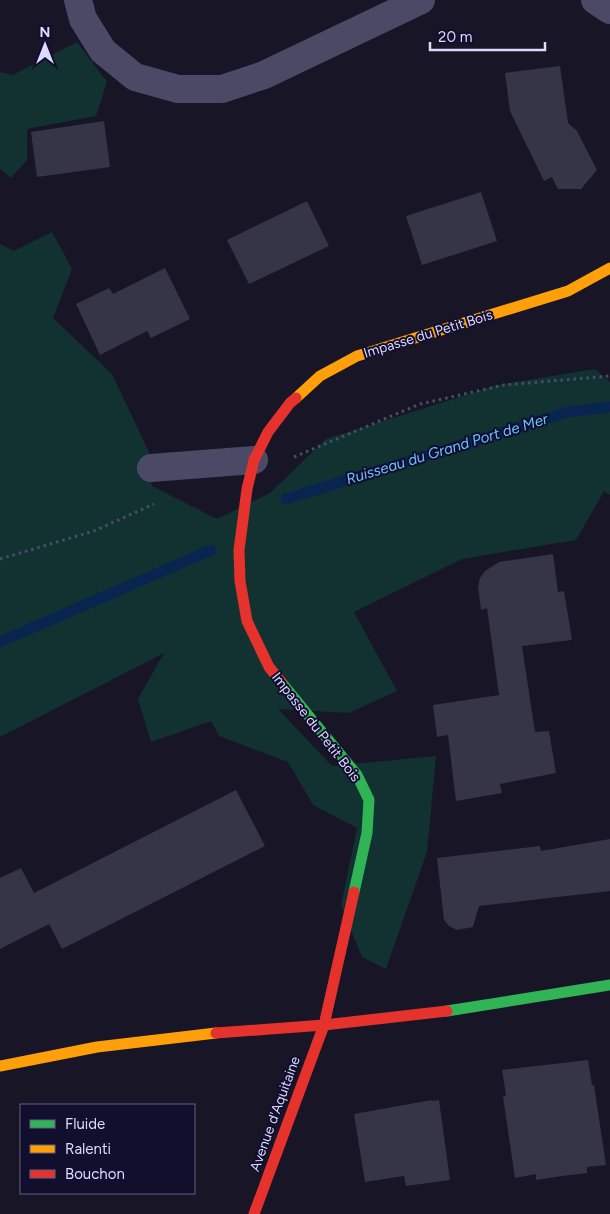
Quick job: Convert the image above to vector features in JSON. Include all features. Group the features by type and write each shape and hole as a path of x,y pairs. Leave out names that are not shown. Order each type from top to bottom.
{"street":[{"path":"78,0 83,19 103,51 135,77 178,89 222,89 264,75 421,0"},
{"path":"595,0 610,10"},
{"name":"Impasse du Petit Bois","path":"324,1025 367,833 369,800 357,775 269,667 247,621 240,581 239,550 247,489 254,460 268,432 290,403 320,376 357,356 568,292 610,268"},
{"path":"150,468 254,460"},
{"path":"0,1066 97,1047 199,1034 324,1025 442,1012 610,985"},
{"name":"Avenue d'Aquitaine","path":"254,1214 324,1025"}],"path":[{"path":"290,460 297,455 420,404 504,385 610,376"},
{"path":"0,559 94,531 154,504"}],"green space":[{"path":"77,42 107,82 96,116 27,129 27,160 11,178 0,169 0,72 13,75"},
{"path":"52,232 72,269 53,318 112,374 149,452 152,486 217,519 270,493 326,439 498,385 595,369 610,382 610,495 604,491 576,540 462,559 354,612 397,691 349,713 278,709 332,766 436,756 427,852 386,969 362,957 341,905 357,828 313,805 288,762 219,736 211,721 151,742 138,699 164,653 0,737 0,244 14,251"}],"building":[{"path":"560,66 568,123 577,131 597,170 581,189 558,189 552,177 544,181 510,111 505,73"},
{"path":"104,121 110,167 37,177 31,132"},
{"path":"481,192 497,241 422,265 406,216"},
{"path":"307,201 329,246 249,284 227,240"},
{"path":"165,268 190,319 151,338 147,331 100,355 76,304 109,288 113,294"},
{"path":"553,554 558,592 564,591 572,640 522,646 535,732 549,731 556,773 500,784 502,793 456,801 448,735 437,737 433,705 499,695 487,608 481,610 478,587 480,578 485,571 499,562"},
{"path":"236,790 265,846 62,949 49,924 0,949 0,878 21,868 34,893"},
{"path":"610,839 610,891 479,906 473,927 457,930 449,926 444,920 437,858 540,846 541,851"},
{"path":"588,1060 592,1085 594,1085 606,1165 587,1167 587,1173 536,1180 536,1174 515,1178 503,1097 506,1095 502,1070"},
{"path":"439,1100 450,1180 406,1186 404,1176 365,1182 354,1114"}],"waterway":[{"name":"Ruisseau du Grand Port de Mer","path":"286,499 568,412 610,407"},
{"name":"Ruisseau du Grand Port de Mer","path":"0,642 211,550"}],"traffic: fast":[{"path":"281,682 357,775 369,800 367,833 354,892"},
{"path":"447,1011 610,985"}],"traffic: slow":[{"path":"296,398 320,376 357,356 568,291 610,268"},
{"path":"0,1066 97,1047 216,1033"}],"traffic: jam":[{"path":"281,682 269,667 247,621 240,581 239,550 247,489 254,460 268,432 296,398"},
{"path":"254,1214 324,1025 354,892"},
{"path":"216,1033 324,1025 447,1011"}]}
